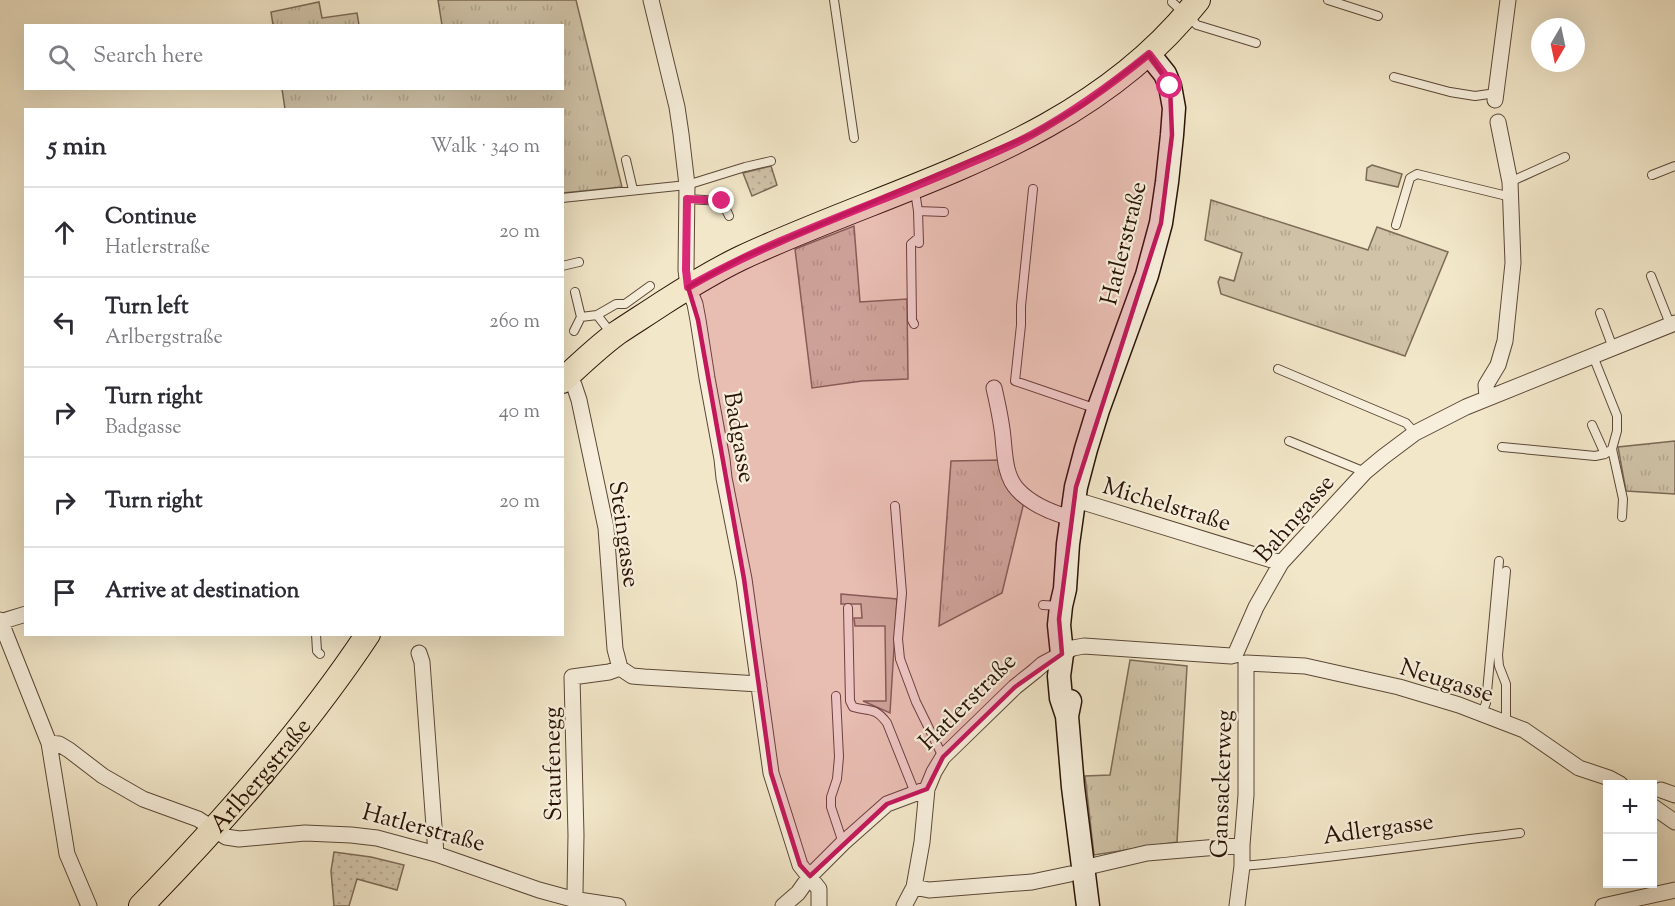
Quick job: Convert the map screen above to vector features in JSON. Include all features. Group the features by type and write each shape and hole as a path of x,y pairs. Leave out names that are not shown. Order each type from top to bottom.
{"main road":[{"path":"564,379 613,336 640,306 688,287 741,258 1022,140 1056,121 1113,83 1149,54 1185,6"},
{"name":"Arlbergstraße","path":"141,906 214,828 306,718 367,636"}],"street":[{"name":"Badgasse","path":"651,0 677,107 687,192 686,270 688,287 695,304 724,478 744,579 771,773 801,865 819,889 819,906"},
{"path":"1496,96 1508,0"},
{"name":"Hatlerstraße","path":"921,791 943,757 1015,687 1043,664 1064,652 1069,626 1068,603 1056,600 1080,470 1098,410 1147,275 1164,203 1174,108 1168,80 1149,54"},
{"path":"1487,398 1486,385 1501,359 1509,317 1513,263 1511,189 1498,122"},
{"name":"Bahngasse","path":"1241,659 1256,607 1281,563 1365,472 1415,433 1487,398 1673,323"},
{"name":"Steingasse","path":"564,379 574,385 579,400 606,528 615,649 620,668"},
{"name":"Michelstraße","path":"994,388 1010,478 1016,489 1029,499 1048,510 1072,509 1086,503 1281,563"},
{"path":"24,615 0,621 49,743 67,854 89,906"},
{"path":"1088,906 1076,871 1067,716 1061,698 1059,676 1064,652 1084,646 1231,656 1241,659"},
{"path":"419,653 422,662 436,854"},
{"name":"Neugasse","path":"1241,659 1305,666 1351,676 1399,687 1482,713 1524,730 1580,768 1613,780"},
{"name":"Gansackerweg","path":"1237,906 1246,795 1241,659"},
{"path":"620,668 632,676 759,684"},
{"name":"Staufenegg","path":"572,898 576,835 572,677 609,672 620,668"},
{"name":"Hatlerstraße","path":"49,743 59,744 103,776 143,799 198,819 226,837 239,839 305,833 377,838 436,854 539,890 618,906"},
{"path":"783,906 798,894 810,876 843,843 887,804 921,791 922,842 914,887 904,906"},
{"path":"1657,809 1675,822"},
{"path":"914,887 929,891 1032,882 1147,853 1242,845"},
{"path":"1603,906 1675,890"}],"lane":[{"path":"834,0 854,138"},
{"path":"1328,0 1378,16"},
{"path":"1185,6 1197,25 1256,43"},
{"path":"1394,77 1450,92 1475,96 1496,96"},
{"path":"1396,225 1410,178 1417,174 1511,189 1565,157"},
{"path":"626,160 637,190"},
{"path":"687,192 745,167 771,161"},
{"path":"1652,175 1675,166"},
{"path":"637,190 640,179"},
{"path":"912,188 918,212 919,241 911,244 912,320 914,324"},
{"path":"1033,189 1020,306 1021,325 1015,381 1098,410"},
{"path":"564,198 580,200 637,190 687,192 722,201 729,216"},
{"path":"918,212 944,212"},
{"path":"564,266 579,262"},
{"path":"1651,276 1673,323"},
{"path":"581,317 597,315 616,304 640,306 650,286"},
{"path":"574,331 581,317 575,292"},
{"path":"1600,313 1613,348"},
{"path":"597,315 613,336"},
{"path":"1502,447 1595,456 1608,452 1617,431 1617,416 1593,356"},
{"path":"1278,369 1406,423 1415,433"},
{"path":"1592,425 1608,452 1623,498 1622,517"},
{"path":"1289,441 1365,472"},
{"path":"895,506 902,593 898,651 916,702 943,757"},
{"path":"1482,713 1486,703 1499,561"},
{"path":"1506,571 1498,655 1499,666 1506,684 1506,723"},
{"path":"848,608 850,701 853,707 880,714 887,723 921,791"},
{"path":"316,636 316,651 320,654"},
{"path":"836,696 839,757 831,807 843,843"},
{"name":"Adlergasse","path":"1242,866 1317,860 1520,833"}],"highlighted area":[{"path":"1149,54 1170,86 1172,135 1161,223 1076,487 1059,619 1062,654 1015,687 943,757 927,789 887,804 810,876 800,865 771,773 744,579 698,320 688,287 741,258 1033,134 1084,104"}],"green space":[{"path":"438,0 576,0 622,187 564,193 564,108 285,108 282,90 564,90 564,24 442,24"},
{"path":"319,2 322,18 357,13 359,24 273,24 271,12"},
{"path":"1372,165 1402,174 1398,187 1366,180 1367,168"},
{"path":"771,166 777,185 752,196 743,173"},
{"path":"1211,200 1368,250 1377,227 1448,252 1405,356 1221,294 1218,282 1220,277 1234,281 1242,253 1205,240"},
{"path":"854,226 860,302 907,299 908,379 862,381 812,388 795,249"},
{"path":"1675,441 1675,494 1626,491 1618,447"},
{"path":"1002,460 1024,502 1002,593 939,626 951,461"},
{"path":"841,594 897,599 890,713 863,701 886,701 885,626 855,626 854,618 862,618 861,604 841,604"},
{"path":"1130,660 1187,666 1177,842 1094,855 1085,776 1110,775"},
{"path":"334,852 371,857 404,865 397,890 357,879 349,906 334,906 331,871"}],"route":[{"path":"722,201 687,199 686,270 688,287 741,258 1022,140 1084,104 1149,54 1160,67 1170,86"}]}
